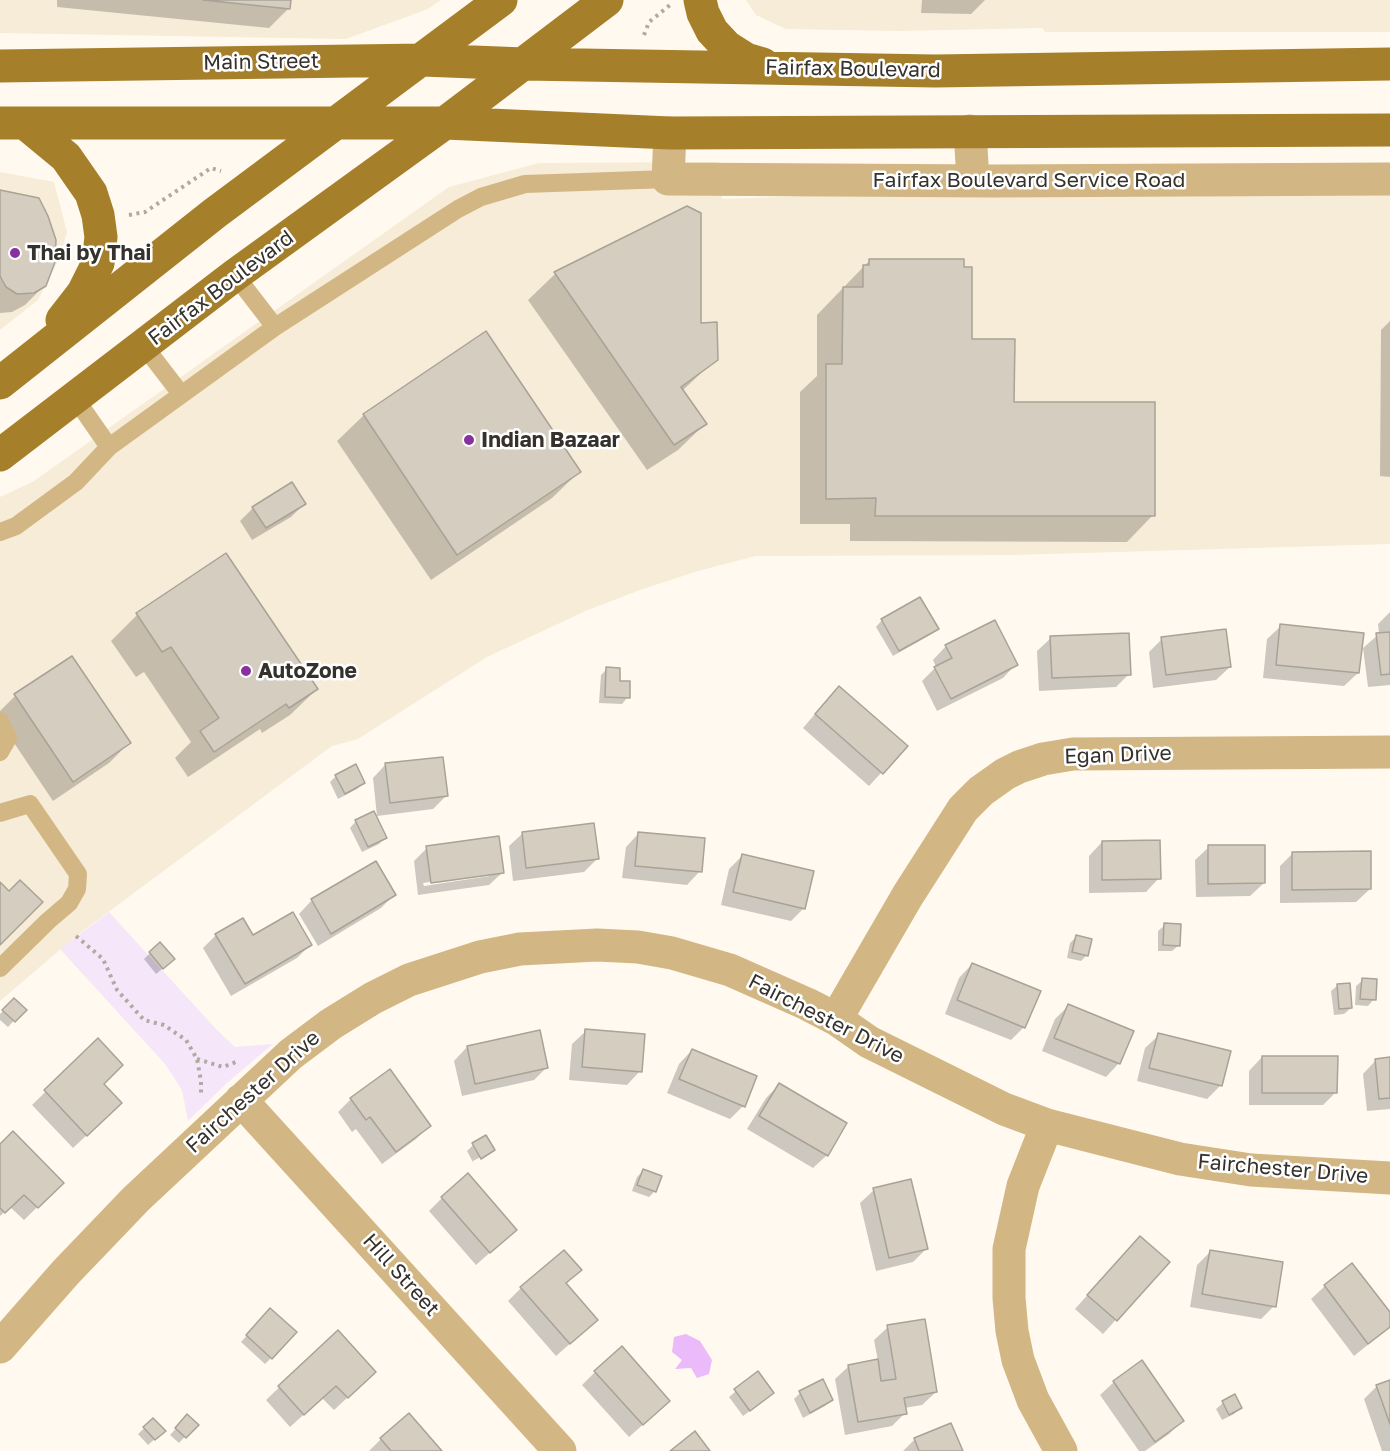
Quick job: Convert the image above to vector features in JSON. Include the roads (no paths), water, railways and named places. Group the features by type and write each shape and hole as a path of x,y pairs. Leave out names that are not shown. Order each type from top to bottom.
{"main road":[{"path":"0,383 215,213 501,0"},
{"path":"445,123 607,0"},
{"path":"687,1 703,14 712,31 727,46 746,58 773,68"},
{"name":"Fairfax Boulevard","path":"423,60 524,64 935,71 1390,64"},
{"name":"Main Street","path":"0,66 423,60"},
{"path":"13,123 445,123 670,133 1390,129"},
{"path":"13,123 66,157 91,194 98,214 101,237 98,263 83,292 35,355"},
{"name":"Fairfax Boulevard","path":"0,455 235,275 445,123"}],"street":[{"path":"970,131 973,180"},
{"path":"668,178 670,133"},
{"name":"Fairfax Boulevard Service Road","path":"668,178 1390,179"},
{"name":"Egan Drive","path":"836,1019 908,895 963,809 981,791 1019,767 1043,759 1073,754 1390,752"},
{"name":"Fairchester Drive","path":"0,1347 66,1272 136,1199 291,1054 331,1024 373,998 409,981 480,957 520,949 597,945 638,947 672,953 730,970 807,1004 836,1019 879,1047 1004,1109 1047,1125 1180,1159 1251,1170 1390,1178"},
{"name":"Hill Street","path":"241,1100 560,1451"},
{"path":"1047,1125 1023,1186 1009,1249 1009,1298 1018,1360 1033,1400 1061,1451"}],"lane":[{"path":"0,532 15,526 76,483 110,447 275,327 450,214 481,197 525,184 668,178"},
{"path":"235,275 275,327"},
{"path":"144,346 181,394"},
{"path":"75,398 110,447"},
{"path":"0,721 8,738 0,752"},
{"path":"0,813 30,804 78,874 77,889 69,903 0,968"}],"place":[{"name":"Thai by Thai","path":"15,253"},
{"name":"Indian Bazaar","path":"469,440"},
{"name":"AutoZone","path":"246,671"}]}
